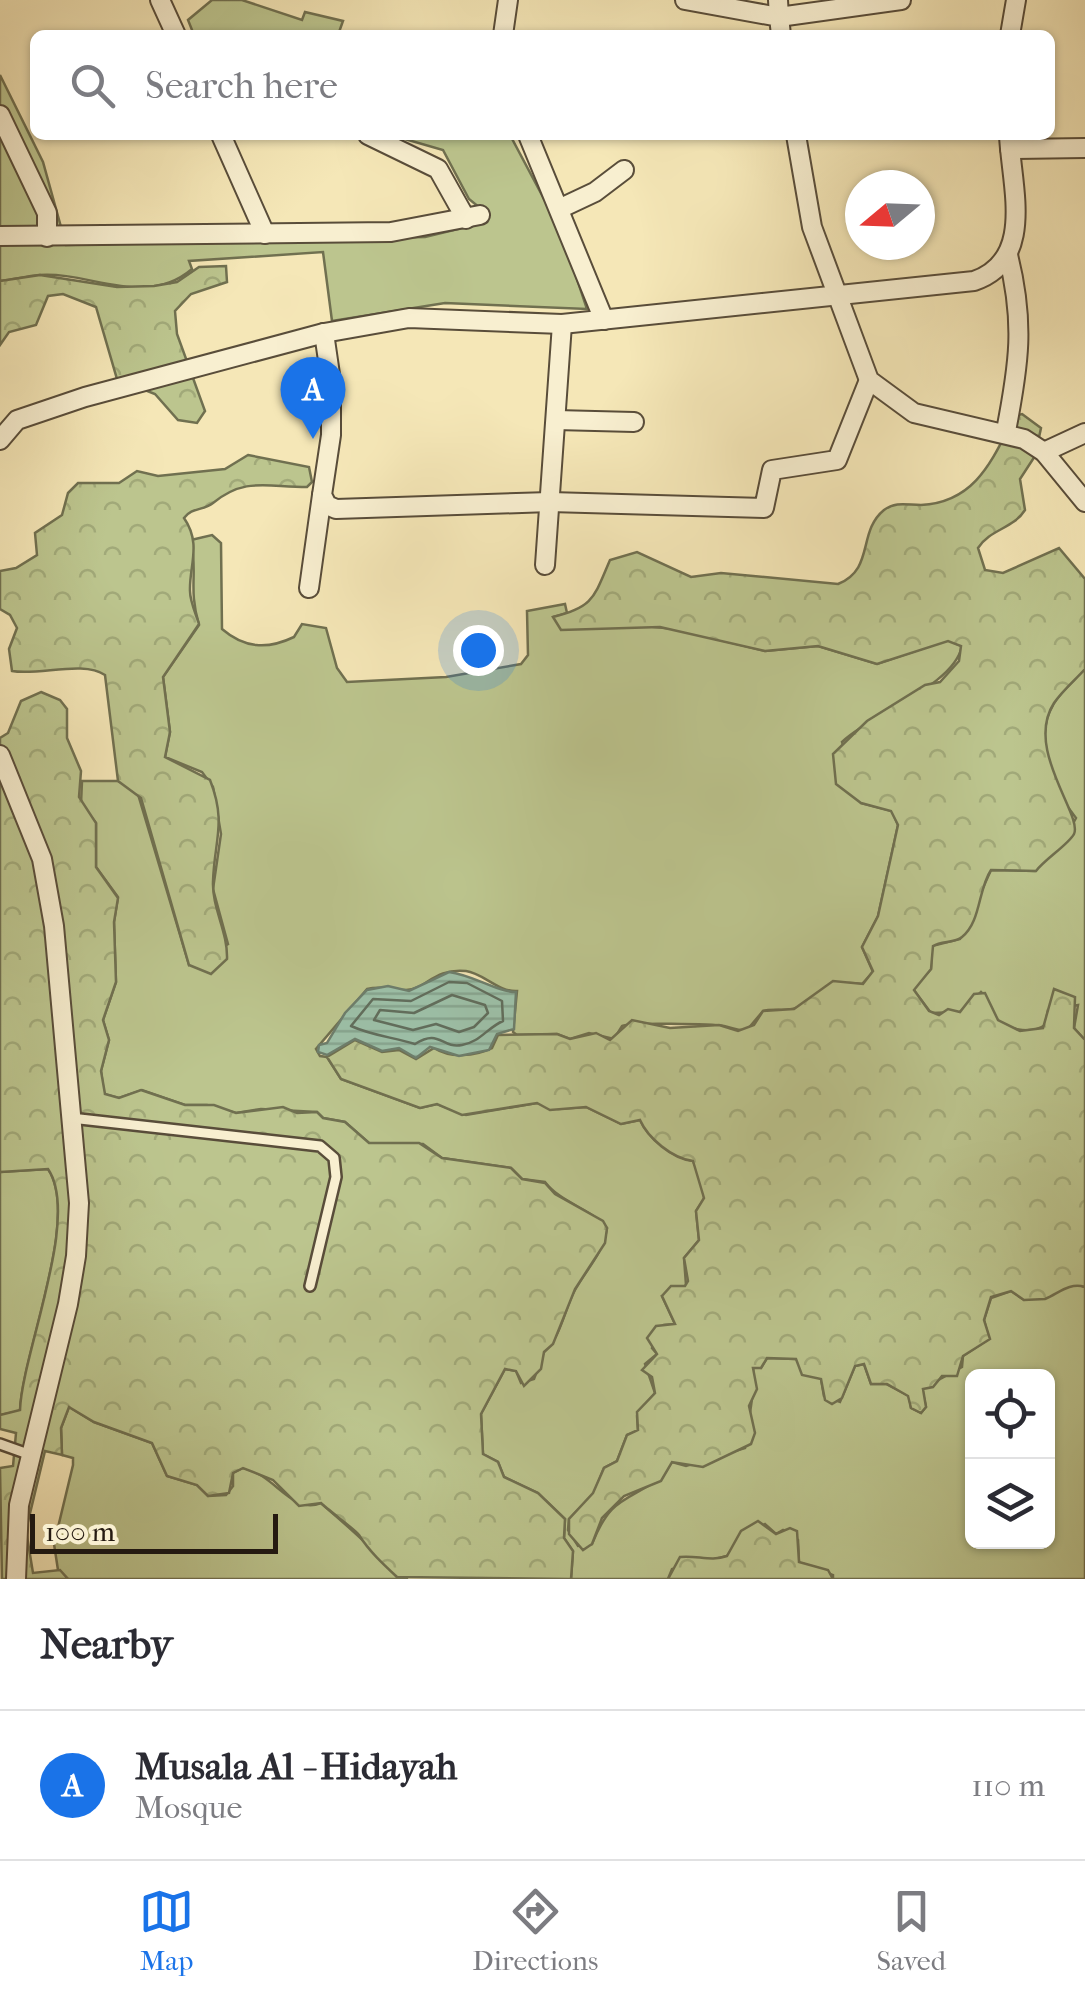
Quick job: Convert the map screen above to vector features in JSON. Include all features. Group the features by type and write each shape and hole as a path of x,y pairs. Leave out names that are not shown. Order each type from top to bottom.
{"street":[{"path":"160,0 174,30"},
{"path":"503,30 508,0"},
{"path":"684,0 779,17 900,0"},
{"path":"1011,30 1016,0"},
{"path":"0,115 43,202 46,237"},
{"path":"223,140 265,234"},
{"path":"0,236 391,232 473,217 438,168 379,140"},
{"path":"530,140 604,320"},
{"path":"797,140 812,226 869,380 914,413 1006,431 1044,452 1085,502"},
{"path":"1006,431 1021,356 1022,324 1008,255 1016,214 1009,142 1085,148"},
{"path":"561,208 624,170"},
{"path":"0,440 17,420 34,413 324,333 409,318 562,324 974,281 991,275 1008,255"},
{"path":"545,565 562,324"},
{"path":"309,588 331,399 324,333"},
{"path":"322,495 336,509 550,502 764,508 772,470 838,460 869,380"},
{"path":"556,420 634,422"},
{"path":"1044,452 1085,433"},
{"path":"0,755 42,859 78,1203 76,1256 19,1505 16,1579"}],"lane":[{"path":"71,1118 320,1146 334,1158 336,1177 310,1286"},
{"path":"0,1446 28,1454"}],"green space":[{"path":"212,0 242,0 302,20 305,12 343,21 340,30 192,30 188,20"},
{"path":"0,75 43,162 66,245 425,237 487,222 486,213 469,199 443,150 408,140 513,140 561,231 587,309 445,303 332,321 323,252 189,261 192,269 174,281 155,286 117,286 58,275 0,281"},
{"path":"226,266 227,282 191,294 175,311 177,334 205,411 197,423 178,420 155,394 117,379 96,307 63,294 48,296 36,325 9,332 0,345 0,281 40,275 117,287 154,286 177,282 199,267"},
{"path":"1022,414 1041,428 1035,456 1020,479 1025,510 978,548 985,570 1003,573 1059,548 1085,579 1085,669 1054,703 1047,721 1046,740 1074,834 1036,871 991,870 968,931 959,939 933,946 931,969 914,990 929,1011 939,1015 948,1009 960,1012 974,994 985,993 998,1020 1020,1031 1043,1028 1054,989 1075,997 1074,1028 1085,1040 1085,1287 1069,1287 1045,1299 1024,1300 1011,1291 991,1297 984,1320 990,1339 963,1356 957,1376 942,1376 933,1387 923,1389 926,1407 921,1413 911,1408 908,1396 887,1384 871,1384 864,1364 855,1366 842,1398 832,1404 825,1400 821,1379 802,1375 796,1359 767,1358 761,1368 753,1368 757,1389 749,1406 755,1433 751,1444 703,1467 672,1462 661,1481 624,1496 602,1518 592,1544 583,1550 569,1534 569,1519 593,1493 604,1468 617,1461 627,1435 638,1430 637,1412 655,1393 652,1377 642,1370 657,1354 647,1338 656,1326 675,1324 662,1296 671,1286 685,1286 688,1281 684,1258 699,1240 696,1211 704,1198 693,1161 662,1146 640,1120 621,1124 586,1107 550,1110 537,1103 462,1115 437,1104 420,1108 341,1079 327,1057 355,1040 382,1052 399,1050 416,1059 434,1048 455,1055 478,1053 492,1048 498,1035 557,1034 570,1039 596,1033 610,1040 632,1020 670,1028 719,1025 738,1031 754,1025 763,1011 794,1009 833,981 863,984 873,971 862,947 878,916 898,825 891,811 861,803 836,784 833,754 867,721 925,685 940,682 959,661 961,646 948,641 877,664 818,646 765,651 660,627 561,630 553,617 577,609 591,599 610,560 637,552 691,577 721,573 838,584 857,569 871,529 884,510 897,504 940,502 969,487 990,463 1015,416"},
{"path":"248,455 309,467 312,482 307,487 268,485 235,490 184,518 192,537 190,595 199,624 163,677 170,732 165,757 210,780 218,808 213,892 227,959 211,974 189,965 141,798 118,781 105,675 73,668 12,671 9,649 17,628 10,615 0,609 0,571 16,568 37,555 35,533 62,515 68,493 78,483 119,483 137,471 158,476 225,469"},
{"path":"212,535 221,543 222,629 247,643 265,645 294,637 302,624 326,628 337,668 347,682 446,677 521,664 528,655 527,611 565,604 567,613 553,617 675,629 765,651 818,646 877,664 948,640 962,646 945,674 842,742 861,803 892,811 898,825 878,916 862,947 873,972 862,984 840,984 826,989 796,1008 763,1011 747,1030 717,1025 638,1024 622,1026 614,1039 589,1033 570,1039 557,1034 517,1035 513,1032 517,991 503,989 472,972 455,971 438,975 413,989 367,989 316,1049 320,1056 327,1057 341,1079 420,1108 437,1104 466,1115 537,1103 558,1109 586,1107 621,1124 640,1120 662,1146 693,1161 704,1186 704,1199 696,1211 699,1240 684,1258 686,1285 662,1296 675,1324 664,1325 652,1348 657,1354 645,1364 655,1393 637,1416 638,1431 627,1435 617,1461 604,1468 594,1493 569,1519 568,1530 578,1546 592,1544 611,1510 660,1478 672,1462 686,1466 745,1448 753,1367 761,1368 767,1358 796,1359 821,1379 824,1396 840,1402 855,1366 864,1364 871,1384 886,1384 909,1396 911,1408 921,1413 926,1407 922,1389 962,1367 963,1356 989,1339 984,1320 991,1298 1011,1291 1024,1300 1076,1284 1085,1287 1085,1579 833,1579 833,1575 799,1562 798,1540 783,1530 776,1534 765,1524 735,1545 727,1556 672,1569 668,1579 571,1579 573,1551 564,1538 565,1519 538,1493 504,1477 498,1462 483,1454 481,1414 505,1369 516,1371 521,1383 534,1379 575,1290 602,1246 607,1228 545,1182 522,1179 511,1168 442,1158 423,1144 369,1143 345,1122 323,1118 317,1112 261,1109 236,1113 207,1105 185,1105 142,1090 119,1098 104,1094 101,1071 109,1040 103,1020 116,982 114,922 118,897 96,867 96,823 81,804 82,781 118,781 137,791 189,965 228,944 213,889 221,834 213,787 202,772 165,757 170,732 163,677 199,625 194,601 191,540"},
{"path":"1085,669 1085,1040 1074,1028 1078,1005 1048,1010 1045,1025 1032,1030 1003,1024 981,992 960,1012 931,1013 913,989 931,969 932,946 960,939 991,870 1035,871 1076,818 1054,780 1045,733 1056,700"},
{"path":"41,692 60,700 67,709 67,738 81,771 79,797 96,823 96,867 118,898 114,922 116,982 103,1020 109,1040 101,1071 105,1094 119,1098 141,1090 185,1105 214,1105 236,1113 283,1107 297,1113 317,1112 323,1118 345,1122 369,1143 419,1143 442,1158 511,1168 522,1179 545,1183 555,1194 603,1221 607,1228 605,1243 575,1289 553,1344 544,1352 541,1369 524,1386 516,1371 505,1369 481,1414 483,1454 498,1462 504,1477 538,1493 565,1519 564,1538 573,1551 571,1579 397,1577 357,1533 321,1503 299,1506 273,1480 243,1468 233,1473 229,1493 208,1496 197,1485 167,1476 152,1443 94,1422 69,1407 61,1428 62,1455 45,1451 26,1530 33,1573 60,1570 68,1579 2,1579 0,1468 13,1466 16,1433 0,1429 0,1415 20,1410 58,1219 56,1191 48,1169 0,1172 0,738 8,733 21,701"},
{"path":"48,1169 56,1191 54,1251 20,1411 0,1415 0,1172"},
{"path":"69,1407 94,1422 152,1443 167,1476 197,1485 208,1496 226,1495 233,1486 233,1473 243,1468 292,1499 310,1505 321,1503 397,1577 408,1579 68,1579 58,1570 54,1544 73,1465 73,1458 62,1455 61,1428"},
{"path":"758,1521 776,1534 790,1528 797,1531 799,1562 828,1570 833,1579 668,1579 680,1557 727,1556 741,1531"}],"water":[{"path":"449,972 516,992 514,1029 497,1034 489,1050 459,1056 430,1047 416,1058 399,1048 382,1051 355,1039 327,1055 318,1052 319,1045 327,1043 345,1013 367,990 388,986 409,991"}],"place":[{"name":"Musala Al - Hidayah","path":"313,439"}]}
